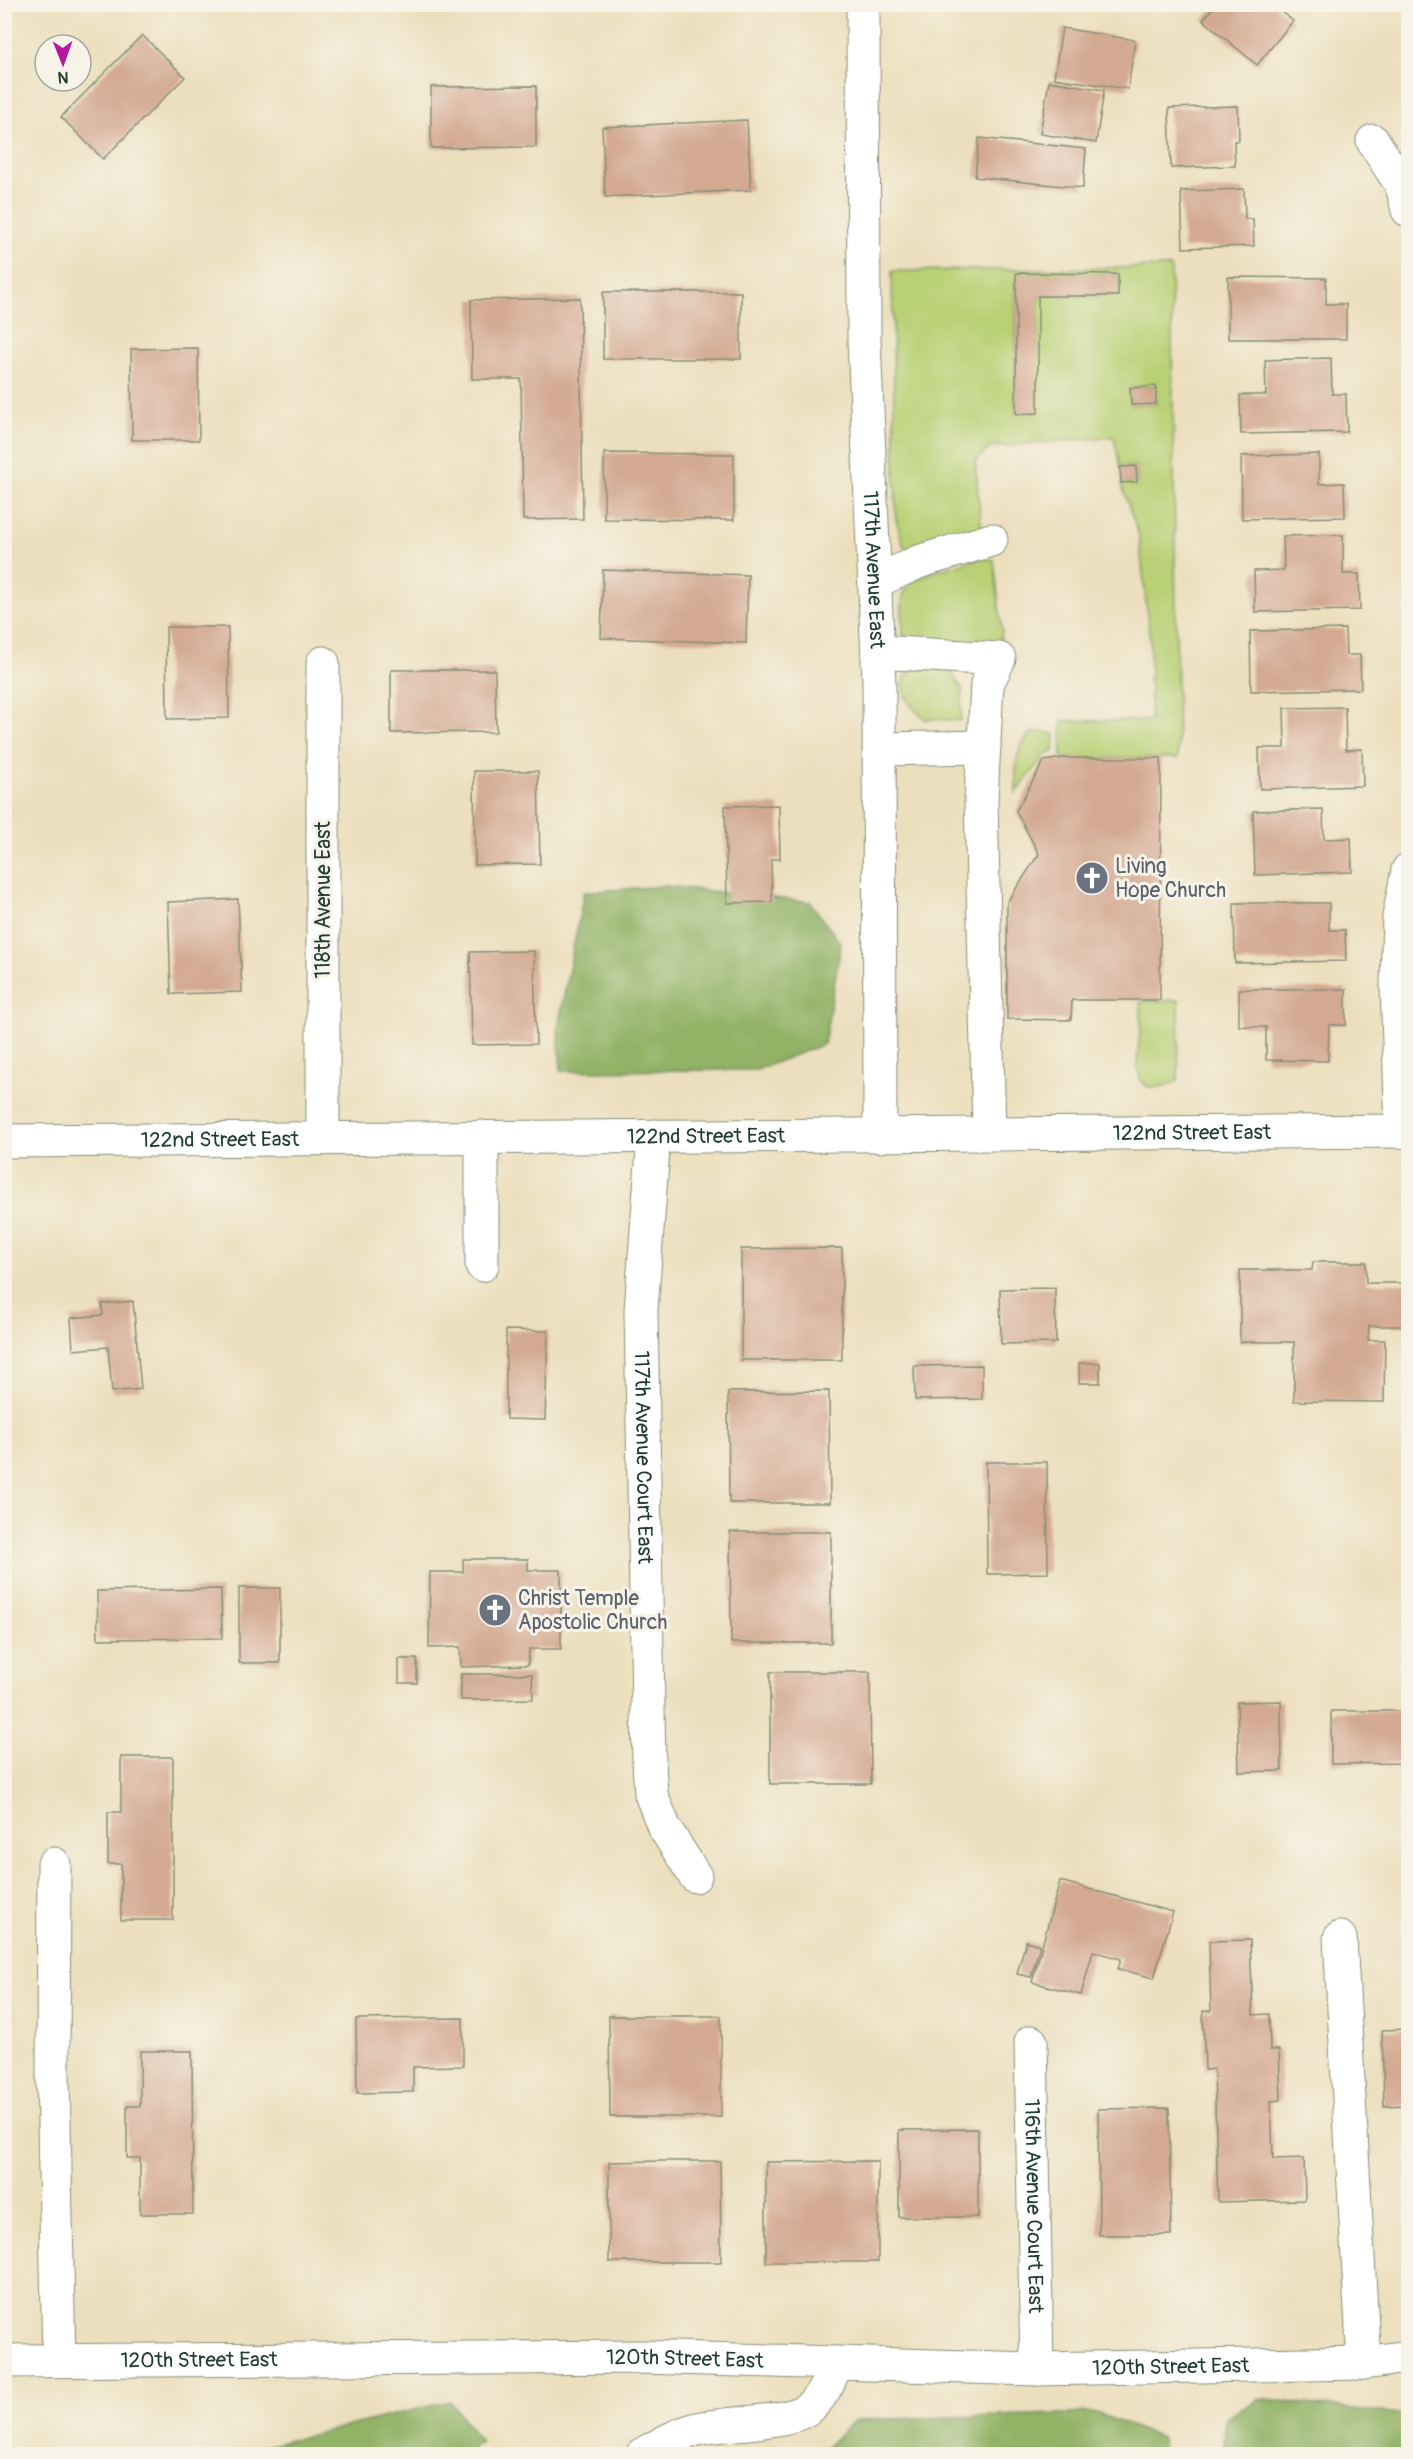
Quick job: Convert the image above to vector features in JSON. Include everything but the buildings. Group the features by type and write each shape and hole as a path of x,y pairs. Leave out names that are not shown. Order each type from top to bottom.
{"street":[{"name":"117th Avenue East","path":"863,4 864,340 880,749 880,1136"},
{"path":"1373,141 1402,186 1408,210"},
{"path":"875,582 918,562 991,540"},
{"path":"878,652 999,658 987,684 981,800 989,1134"},
{"name":"118th Avenue East","path":"322,1138 324,663"},
{"path":"880,749 984,747"},
{"path":"1405,1131 1397,984 1399,917 1408,870"},
{"name":"122nd Street East","path":"4,1141 1405,1131"},
{"name":"117th Avenue Court East","path":"654,1136 641,1310 649,1763 651,1794 664,1827 695,1876"},
{"path":"482,1137 482,1265"},
{"path":"54,1864 53,2075 59,2360"},
{"path":"1340,1938 1364,2363"},
{"name":"116th Avenue Court East","path":"1031,2042 1037,2369"},
{"name":"120th Street East","path":"4,2361 641,2357 1037,2369 1364,2363 1408,2357"},
{"path":"643,2454 700,2428 780,2418 806,2410 825,2391 837,2363"}],"green space":[{"path":"1171,267 1178,758 1062,758 1062,721 1150,721 1150,640 1139,536 1121,483 1137,482 1136,466 1120,467 1114,437 991,447 975,461 982,533 913,553 904,547 896,519 892,271","holes":["1016,274 1118,274 1117,296 1038,296 1037,413 1016,413","1155,386 1156,404 1131,405 1130,388"]},
{"path":"982,558 994,560 1002,632 1000,641 912,641 903,635 903,597 914,582 936,571"},
{"path":"915,668 949,669 962,689 961,720 925,719 915,710 908,701 904,684 905,677"},
{"path":"1031,733 1055,734 1054,751 1044,756 1016,793 1018,754"},
{"path":"665,886 810,902 841,944 824,1044 756,1070 561,1071 558,1027 584,892"},
{"path":"1179,1000 1178,1081 1161,1087 1150,1087 1140,1078 1138,1069 1140,1002"},
{"path":"1260,2399 1408,2415 1408,2454 1225,2454 1224,2419"},
{"path":"450,2401 481,2442 465,2454 234,2454"},
{"path":"1096,2413 1162,2438 1163,2454 823,2454 821,2452 855,2420"}],"place":[{"name":"Living Hope Church","path":"1092,878"},
{"name":"Christ Temple Apostolic Church","path":"495,1610"}]}
